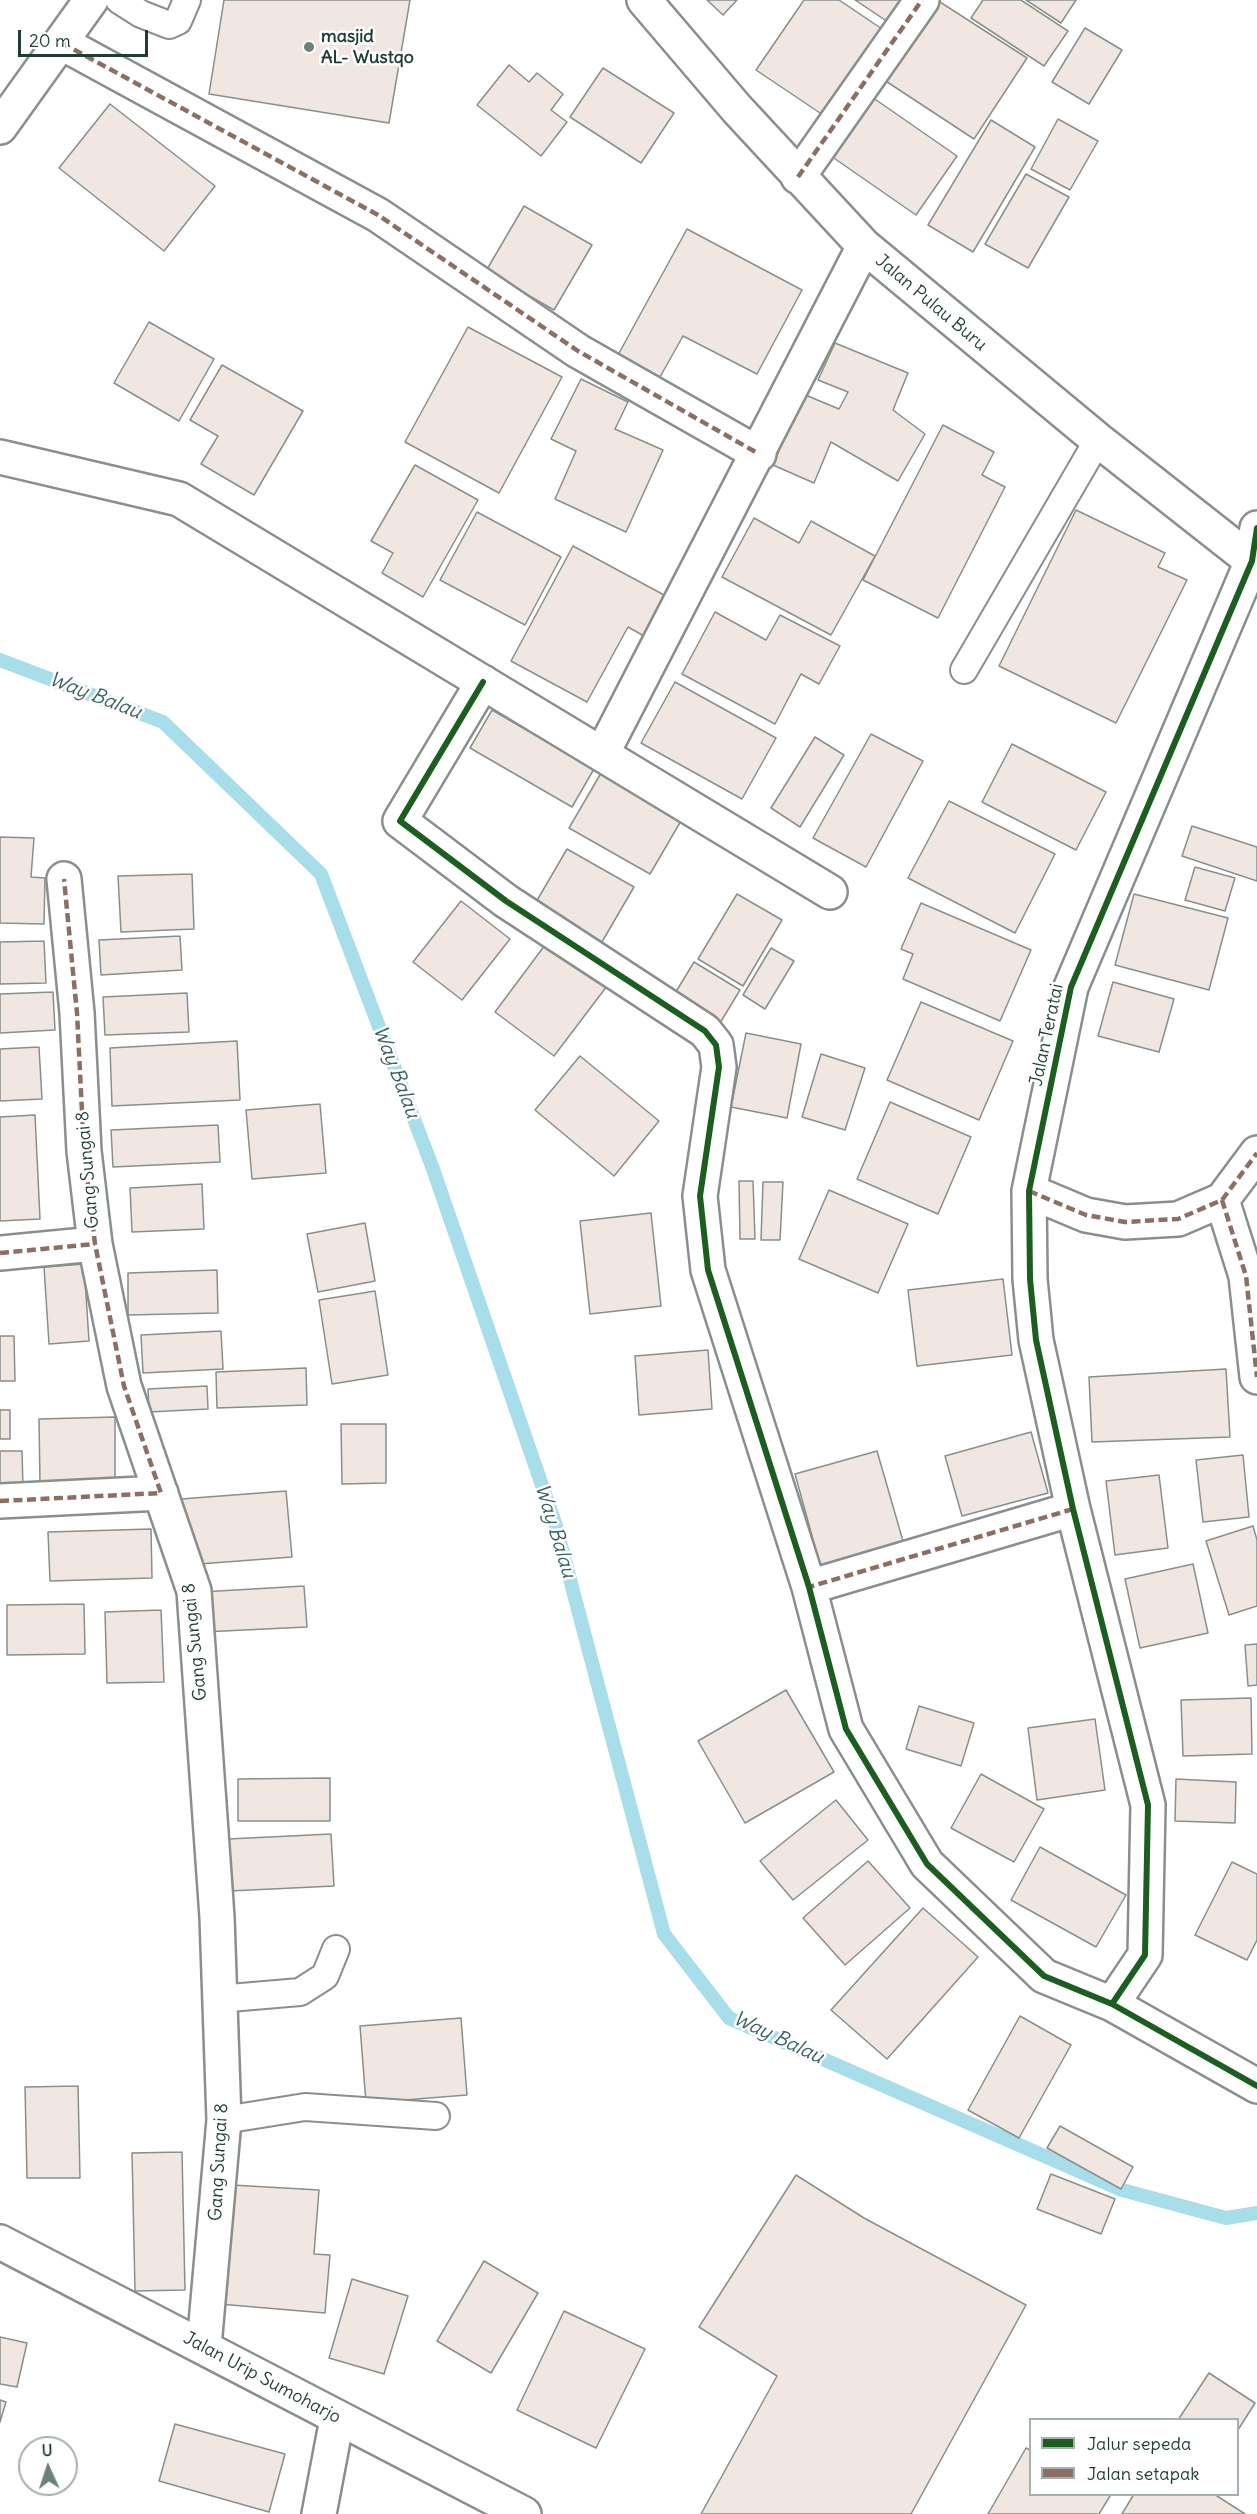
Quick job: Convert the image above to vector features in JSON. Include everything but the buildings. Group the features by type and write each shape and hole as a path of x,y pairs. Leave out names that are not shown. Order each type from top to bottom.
{"street":[{"path":"0,127 63,43 91,0"},
{"name":"Jalan Pulau Buru","path":"644,0 798,177 864,246 1098,440 1254,563"},
{"path":"798,177 922,0"},
{"path":"63,43 378,215 578,351 759,454"},
{"path":"602,754 759,454 864,246"},
{"path":"0,457 179,499 830,892"},
{"name":"Jalan Teratai","path":"1112,2004 1145,1955 1148,1805 1073,1509 1036,1340 1029,1279 1029,1191 1071,987 1254,563 1257,528"},
{"path":"483,682 400,821 506,901 705,1031 716,1045 719,1067 700,1197 708,1270 808,1587 846,1730 927,1864 1044,1976 1112,2004 1257,2086"},
{"name":"Gang Sungai 8","path":"63,879 77,1014 84,1151 95,1244 124,1386 194,1591 217,1917 218,1999 224,2120 204,2346"},
{"path":"1029,1191 1086,1215 1125,1222 1178,1219 1222,1200 1257,1153"},
{"path":"1222,1200 1246,1276 1257,1377"},
{"path":"0,1253 95,1244"},
{"path":"0,1501 161,1492"},
{"path":"808,1587 1073,1509"},
{"name":"Jalan Urip Sumoharjo","path":"0,2242 204,2346 337,2419 524,2514"},
{"path":"319,2514 337,2419"}],"lane":[{"path":"119,0 141,14 169,25 178,21 187,0"},
{"path":"964,670 1098,440"},
{"path":"218,1999 300,1992 325,1976 336,1949"},
{"path":"224,2120 305,2107 436,2116"}],"waterway":[{"name":"Way Balau","path":"0,660 163,722 321,874 433,1169 555,1523 664,1934 729,2018 1122,2190 1226,2218 1257,2213"}],"marked path":[{"path":"798,177 922,0"},
{"path":"62,43 378,215 578,351 759,454"},
{"path":"0,1501 161,1493 124,1386 95,1244 84,1151 77,1013 64,879"},
{"path":"1029,1191 1086,1215 1125,1222 1178,1219 1222,1200 1257,1153"},
{"path":"1222,1200 1246,1276 1257,1377"},
{"path":"0,1253 95,1244"},
{"path":"807,1584 809,1587 1073,1509"}],"cycle path":[{"path":"1112,2004 1145,1955 1148,1805 1073,1509 1036,1340 1030,1279 1029,1191 1071,987 1252,561 1257,528"},
{"path":"483,682 400,821 506,901 705,1031 716,1045 719,1067 700,1196 708,1270 809,1587 846,1729 927,1864 1044,1976 1112,2004 1257,2086"}],"place":[{"name":"masjid AL- Wustqo","path":"309,47"}]}
